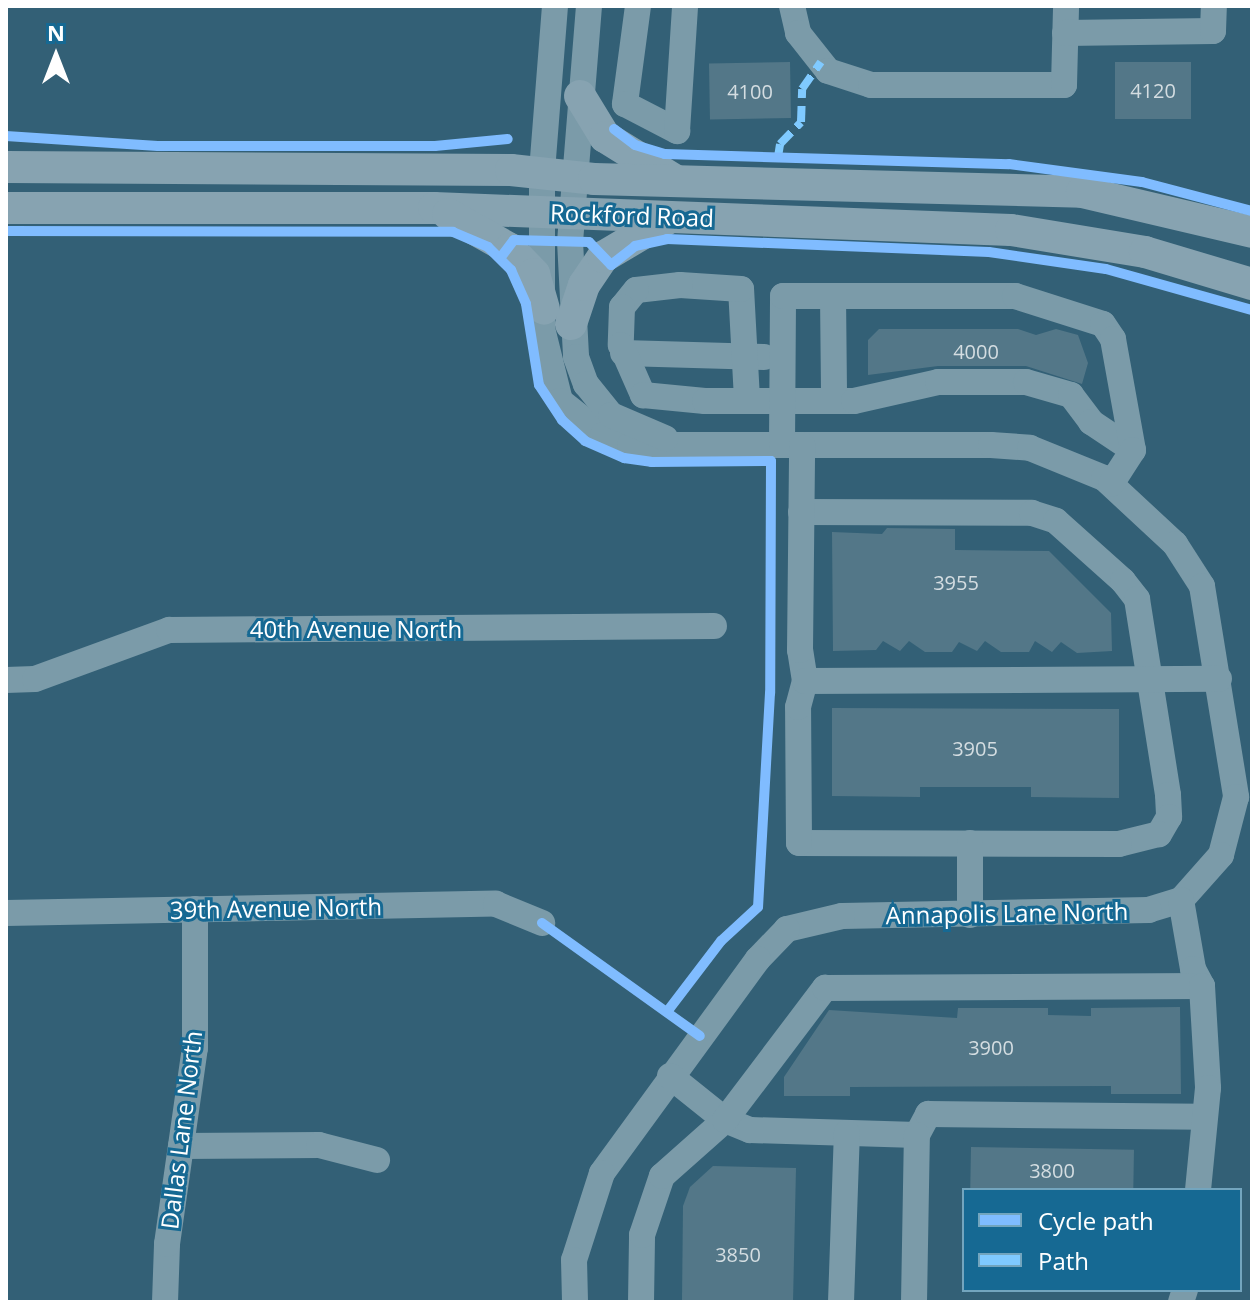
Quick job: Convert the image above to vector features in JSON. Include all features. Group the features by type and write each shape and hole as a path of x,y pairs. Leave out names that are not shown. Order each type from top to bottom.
{"main road":[{"path":"580,96 605,137 673,179"},
{"path":"6,147 61,166"},
{"name":"Rockford Road","path":"6,167 558,174 1082,192 1252,232"},
{"name":"Rockford Road","path":"6,208 434,208 1059,235 1156,254 1252,284"},
{"path":"434,208 479,226 510,249 534,274 557,316 603,257 626,238 674,216"}],"street":[{"path":"555,6 557,316 549,376 575,417 630,445 672,440 1030,448 1111,484 1191,564 1208,609 1236,797 1232,826 1221,855 1181,900 1193,969 1202,986 1208,1088 1201,1117 1198,1188"},
{"path":"558,174 580,96 589,6"},
{"path":"638,6 625,104 677,131 685,6"},
{"path":"792,6 798,33 828,71 871,85 1064,85 1066,6"},
{"path":"1065,33 1213,31 1214,6"},
{"path":"1111,484 1133,450 1113,339 1103,324 1015,296 783,296 741,289 680,285 636,290 622,307 623,353 643,395 854,401 938,382 1026,382 1071,395 1091,422 1133,450"},
{"path":"741,289 747,399"},
{"path":"783,296 783,397 801,512 805,681 798,707 799,843 1119,844 1159,834 1169,817 1168,795 1137,599 1056,521 1032,513 801,512"},
{"path":"833,296 834,399"},
{"path":"623,353 783,357"},
{"name":"40th Avenue North","path":"6,680 35,679 169,630 714,626"},
{"path":"805,681 1219,679"},
{"path":"970,843 970,915"},
{"name":"Annapolis Lane North","path":"575,1302 574,1260 588,1207 624,1138 787,929 842,916 1119,915 1181,900"},
{"name":"39th Avenue North","path":"6,913 496,904 542,923"},
{"name":"Dallas Lane North","path":"165,1302 181,1146 195,1048 195,909"},
{"path":"641,1302 642,1235 662,1176 725,1120 825,988 1202,986"},
{"path":"670,1076 725,1120 750,1130 917,1135"},
{"path":"914,1302 917,1135 928,1114 1201,1117"},
{"path":"841,1302 847,1133"},
{"path":"181,1146 319,1145 377,1160"}],"building":[{"path":"790,62 791,118 710,119 709,63"},
{"path":"1115,62 1191,62 1191,119 1115,119"},
{"path":"879,329 1018,329 1036,335 1056,329 1078,335 1088,363 1082,384 1026,366 938,366 868,375 868,340"},
{"path":"887,528 955,529 955,550 1049,551 1111,613 1112,651 1077,653 1061,642 1052,652 1035,641 1029,652 1001,652 985,641 977,651 959,642 952,652 925,652 909,641 900,651 883,641 876,650 833,651 832,532 882,534"},
{"path":"832,708 1119,709 1119,798 1031,797 1031,787 920,787 920,797 832,796"},
{"path":"1180,1007 1181,1094 1111,1094 1111,1086 850,1087 850,1096 784,1096 784,1077 829,1010 957,1018 958,1008 1048,1008 1048,1015 1091,1016 1091,1008"},
{"path":"971,1147 1134,1150 1133,1188 970,1188"},
{"path":"713,1166 796,1168 793,1302 682,1302 683,1206 690,1187"}],"marked path":[{"path":"778,157 780,144 801,122 802,89 821,62"}],"cycle path":[{"path":"614,129 635,145 665,154 1009,164 1142,182 1252,211"},
{"path":"6,136 158,146 435,146 508,139"},
{"path":"6,231 453,232 488,247 511,270 526,304 539,385 562,420 585,441 624,458 651,462 771,461 770,693 758,907 721,941 667,1012"},
{"path":"501,257 514,240 589,242 611,265 635,246 667,239 989,252 1106,269 1252,310"},
{"path":"542,923 700,1036"}]}
